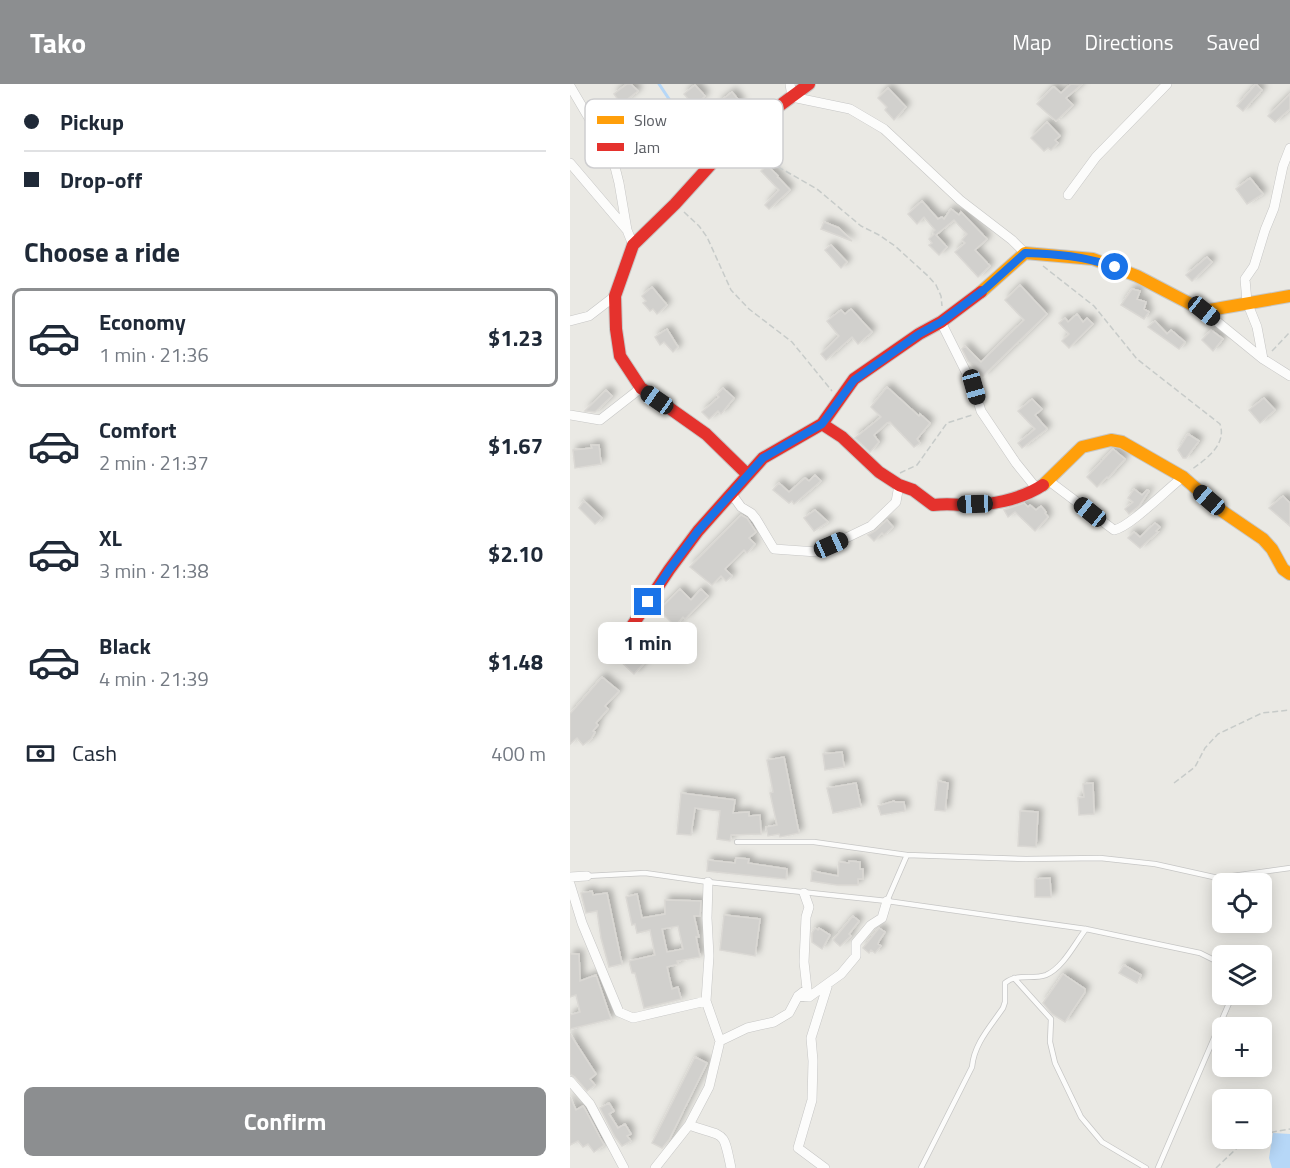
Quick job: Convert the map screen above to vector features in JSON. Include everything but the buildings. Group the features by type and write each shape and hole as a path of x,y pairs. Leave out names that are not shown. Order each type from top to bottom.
{"street":[{"path":"790,84 792,97"},
{"path":"783,103 809,84"},
{"path":"1068,195 1096,157 1167,84"},
{"path":"570,86 585,111"},
{"path":"792,97 850,109 884,129 960,200 1025,253 1093,259 1137,276 1204,311 1263,359 1290,376"},
{"path":"1263,359 1257,327 1247,302 1245,279 1254,266 1274,208 1283,166 1290,148"},
{"path":"570,163 627,230"},
{"path":"615,168 627,230 633,245"},
{"path":"707,168 675,204 633,245 615,296 616,329 620,357 641,388 706,434 748,475"},
{"path":"628,632 698,531 763,458 822,424 854,380 919,334 943,321 985,289 1025,253"},
{"path":"570,321 589,316 615,296"},
{"path":"1204,311 1290,296"},
{"path":"943,321 974,387 981,411 1016,463 1037,489"},
{"path":"570,416 600,420 641,388"},
{"path":"822,424 842,437 885,476 913,490 933,505 989,504 1006,501 1037,489 1049,481 1082,447 1111,440 1122,442 1183,477 1222,511 1263,539 1272,549 1283,569 1290,574"},
{"path":"1049,481 1114,531 1127,525 1165,490 1183,477"},
{"path":"731,493 741,507 756,519 774,549 810,553 871,526 896,502 899,485"},
{"path":"570,877 588,876"},
{"path":"655,1168 689,1125 709,1087 720,1041 706,1001 709,956 708,882"},
{"path":"570,884 582,923 619,1012 633,1018 706,1001"},
{"path":"720,1041 747,1028 774,1022 789,1013 798,996 807,989 804,962 808,907 804,893"},
{"path":"798,996 809,997 842,974 856,956 856,943 872,925 882,918 887,901"},
{"path":"825,1168 798,1148 812,1100 811,1038 828,984"},
{"path":"570,1081 590,1104 624,1168"},
{"path":"689,1125 715,1131 725,1140 731,1168"}],"lane":[{"path":"737,842 814,842 907,855 973,858 1100,858 1155,864 1218,879 1290,868"},
{"path":"887,901 907,855"},
{"path":"588,876 645,873 887,901 1086,929 1200,953 1212,959"},
{"path":"921,1168 972,1068 973,1054 977,1045 1003,1008 1005,983 1014,978 1043,976 1052,972 1086,929"},
{"path":"1014,978 1051,1019 1050,1042 1055,1063 1081,1117 1102,1142 1146,1168"},
{"path":"1158,1168 1228,1005"}],"path":[{"path":"781,168 817,189 861,226 879,234 895,246 936,285 941,296 943,321"},
{"path":"675,204 699,226 707,237 731,290 750,309 792,342 821,375 838,401"},
{"path":"1042,266 1094,306 1137,359 1220,424 1222,435 1220,443 1205,460 1183,477"},
{"path":"1263,359 1290,332"},
{"path":"885,476 914,467 947,423 981,411"},
{"path":"1174,783 1195,767 1205,748 1218,734 1262,713 1290,710"},
{"path":"1272,1132 1290,1129"},
{"path":"1216,1168 1236,1149"}],"water":[{"path":"1273,1133 1290,1134 1290,1168 1272,1168 1269,1158"}],"waterway":[{"path":"659,84 669,99"}],"traffic: slow":[{"path":"981,292 1025,253 1093,259 1137,276 1204,311 1290,296"},
{"path":"1043,485 1082,447 1111,440 1122,442 1183,477 1222,511 1263,539 1272,549 1283,569 1290,574"}],"traffic: jam":[{"path":"783,103 809,84"},
{"path":"708,168 633,245 615,296 616,329 620,356 641,388 706,434 748,475"},
{"path":"628,632 698,531 763,458 822,424 854,379 919,334 941,322 981,292"},
{"path":"822,424 842,437 879,472 899,485 913,490 933,505 993,503 1024,495 1043,485"}],"route":[{"path":"648,602 698,531 763,458 822,424 854,380 919,334 941,322 985,289 1025,253 1093,259 1115,267"}]}
